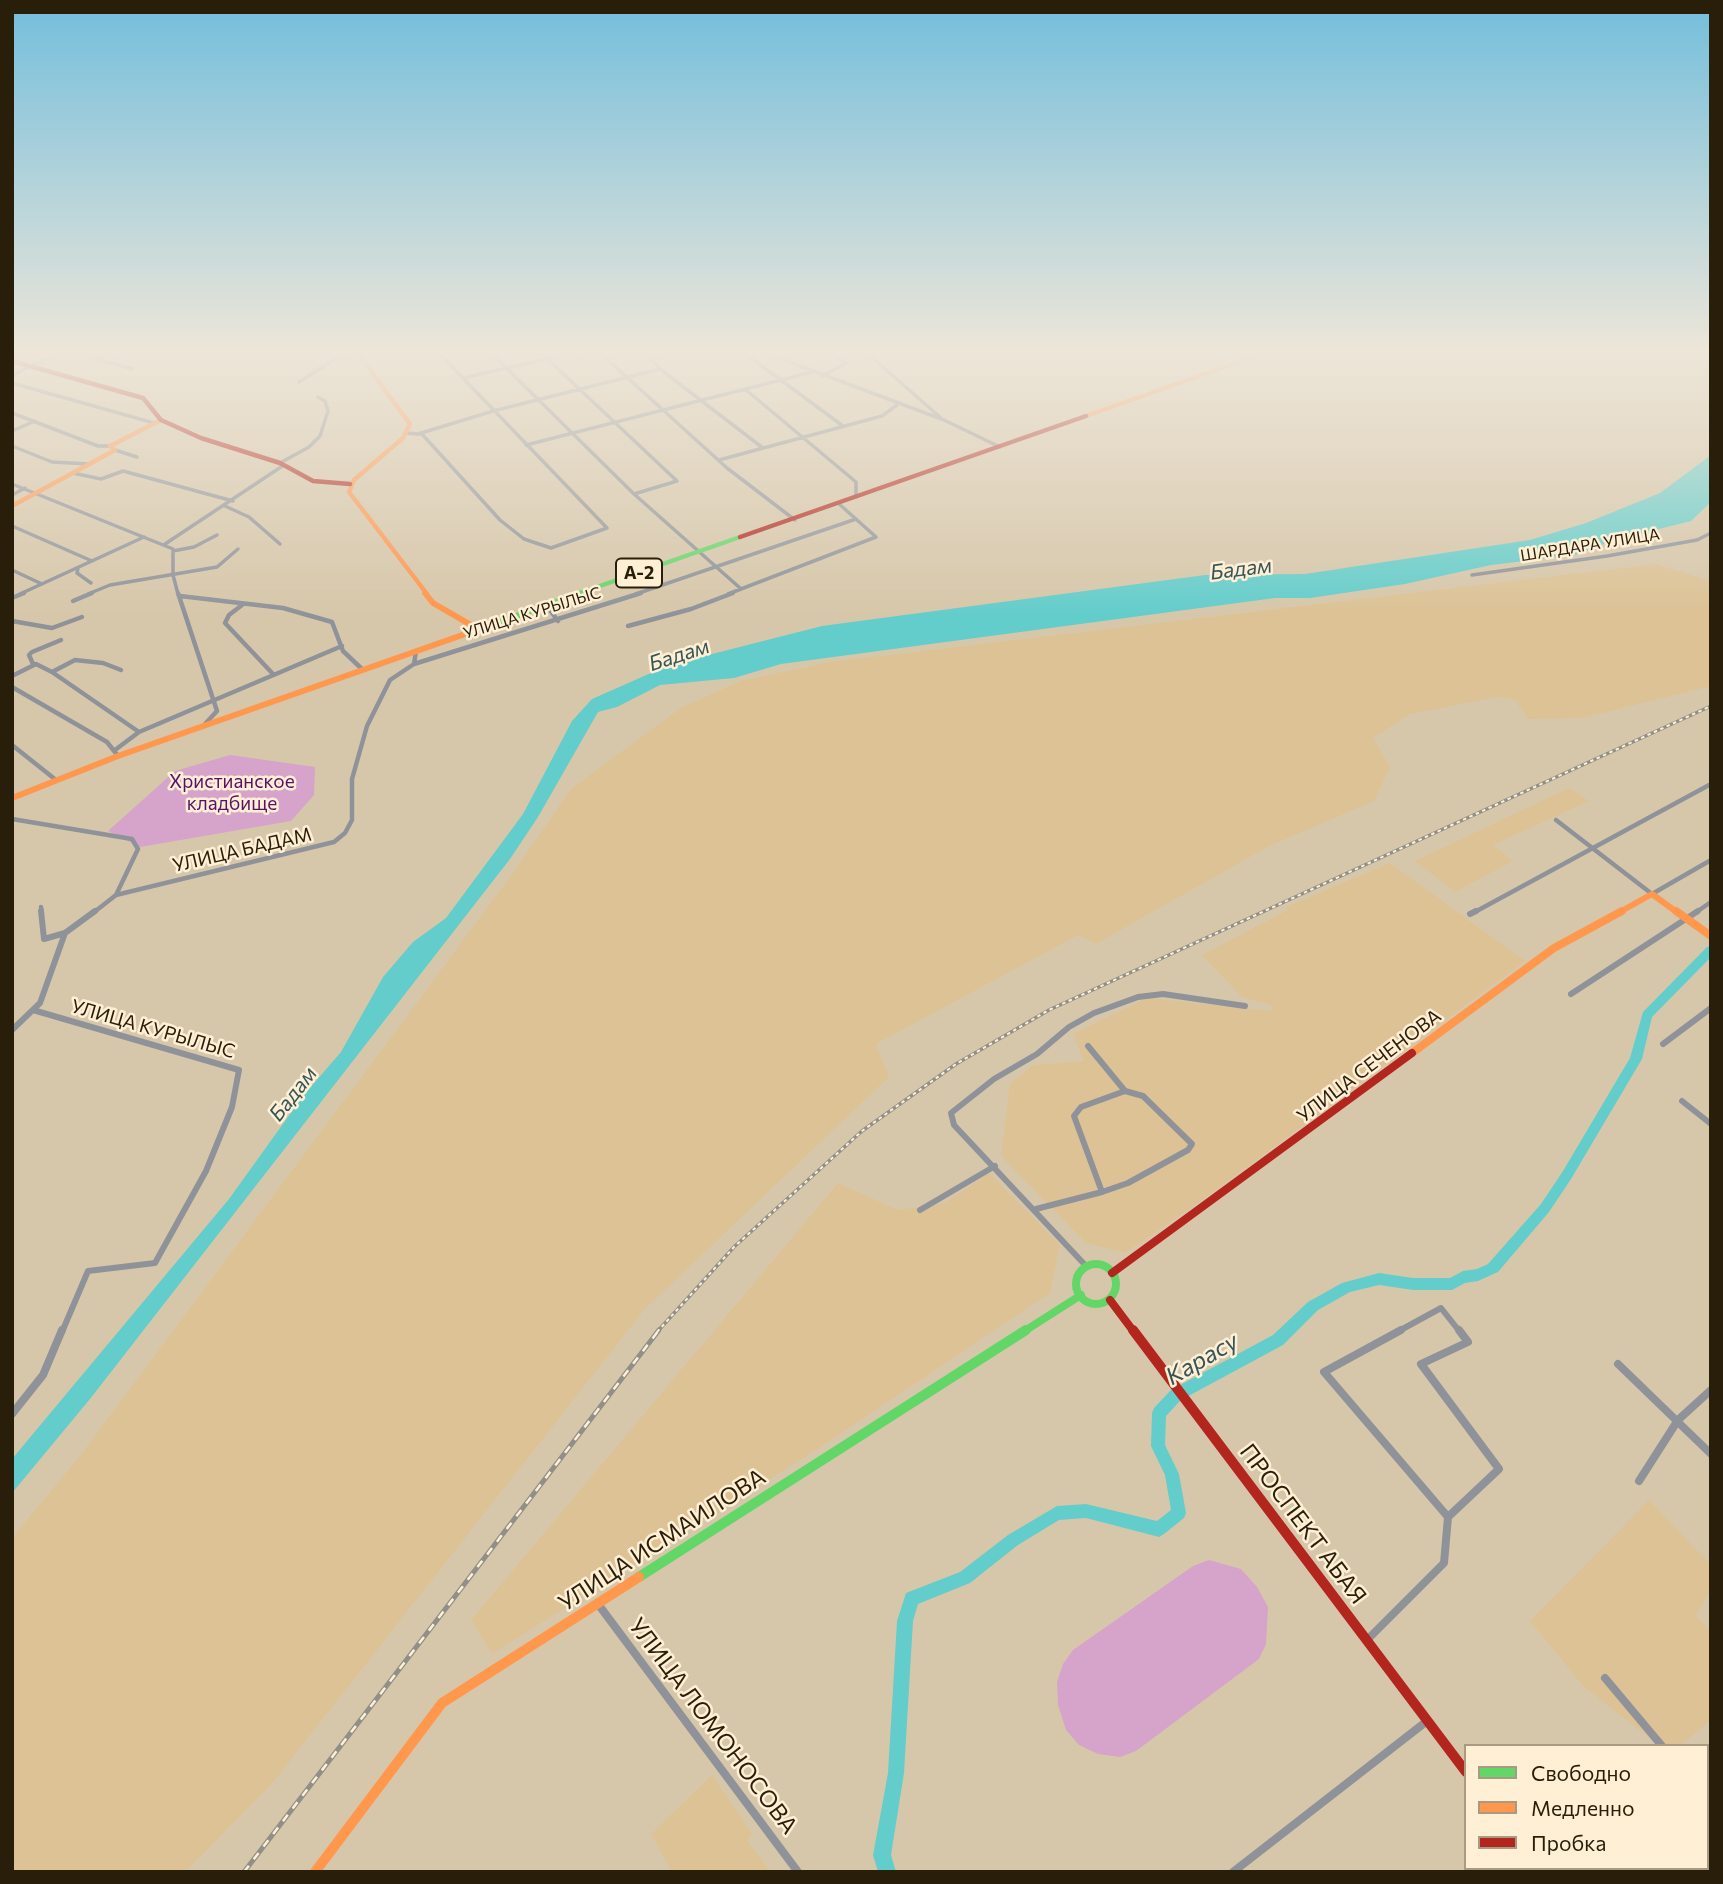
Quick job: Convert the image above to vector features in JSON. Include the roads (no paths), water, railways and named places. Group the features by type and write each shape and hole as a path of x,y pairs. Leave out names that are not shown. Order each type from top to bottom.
{"main road":[{"path":"14,503 91,464 126,440"},
{"path":"209,440 282,464 313,481 350,484"},
{"path":"398,440 350,484 349,492 355,504 433,603 478,629"},
{"name":"A-2","path":"12,798 117,753 199,728 1020,440"},
{"path":"1652,894 1711,936"},
{"name":"УЛИЦА СЕЧЕНОВА","path":"1112,1273 1360,1094 1554,948 1652,894"},
{"path":"1086,1266 1102,1266 1112,1273 1117,1287 1110,1300 1095,1303 1081,1295 1075,1281 1086,1266"},
{"name":"УЛИЦА ИСМАИЛОВА","path":"314,1872 442,1703 1081,1295"},
{"name":"ПРОСПЕКТ АБАЯ","path":"1110,1300 1464,1769"}],"street":[{"path":"83,440 137,457"},
{"path":"165,544 233,501 316,440"},
{"path":"427,440 500,520 524,539 551,548 607,528 521,440"},
{"path":"526,445 548,440"},
{"path":"579,440 634,494 740,588"},
{"path":"632,440 677,481 634,494"},
{"path":"695,440 795,520"},
{"path":"754,440 763,447"},
{"path":"719,460 791,440"},
{"path":"806,440 856,482 856,497"},
{"path":"985,440 1000,447"},
{"path":"12,446 52,462 91,464"},
{"path":"73,473 101,479 123,471 233,501"},
{"path":"12,484 165,544 173,551 173,575 186,623 217,711 199,728"},
{"path":"12,495 25,488"},
{"path":"628,626 691,608 876,537 838,503"},
{"path":"225,506 249,517 280,544"},
{"name":"УЛИЦА КУРЫЛЫС","path":"414,664 653,590 713,566 856,519"},
{"path":"12,526 92,561"},
{"name":"ШАРДАРА УЛИЦА","path":"1472,575 1607,556 1697,540 1711,534"},
{"path":"173,551 194,547 217,535"},
{"path":"12,598 144,537"},
{"path":"73,601 110,585 217,567 238,549"},
{"path":"81,566 77,573 91,583"},
{"path":"12,570 42,584"},
{"path":"180,596 283,608 332,622 349,660 363,670"},
{"path":"242,605 226,618 225,623 272,674"},
{"path":"545,606 558,621"},
{"path":"12,621 52,628 82,617"},
{"path":"61,640 32,652 29,655 33,664 52,672 139,732"},
{"path":"12,687 79,725 117,753 139,732 342,646"},
{"path":"414,664 416,650"},
{"path":"52,672 75,660 103,663 121,670"},
{"path":"12,676 33,664"},
{"name":"УЛИЦА БАДАМ","path":"65,933 116,895 334,842 345,833 352,820 352,779 367,726 390,680 414,664"},
{"path":"12,744 56,780"},
{"path":"1470,914 1711,784"},
{"path":"12,819 132,839 138,849 116,895"},
{"path":"1556,820 1652,894"},
{"name":"УЛИЦА СЕЧЕНОВА","path":"1652,894 1711,860"},
{"path":"1571,994 1711,902"},
{"path":"41,907 44,939 65,933"},
{"path":"12,1030 40,1003 65,933"},
{"path":"1086,1266 1036,1209 954,1125 951,1113 962,1102 1094,1013 1138,997 1163,994 1245,1006"},
{"path":"1663,1044 1711,1008"},
{"name":"УЛИЦА КУРЫЛЫС","path":"12,1414 43,1375 88,1270 155,1263 206,1171 232,1107 239,1070 33,1010"},
{"path":"1036,1209 1128,1183 1188,1150 1192,1144 1143,1096 1125,1091 1088,1046"},
{"path":"1102,1192 1074,1116 1081,1107 1125,1091"},
{"path":"1682,1101 1711,1124"},
{"path":"920,1210 995,1166"},
{"path":"1367,1640 1444,1563 1448,1517 1499,1469 1421,1364 1468,1342 1441,1308 1325,1372 1448,1517"},
{"path":"1618,1364 1711,1454"},
{"path":"1639,1481 1678,1420 1711,1390"},
{"name":"УЛИЦА ЛОМОНОСОВА","path":"598,1604 798,1872"},
{"path":"1605,1678 1660,1744"},
{"path":"1233,1872 1428,1721"}],"water":[{"path":"1711,455 1711,502 1691,521 1615,540 1575,555 1491,565 1405,584 1310,598 1275,598 781,664 734,678 660,685 617,707 598,712 538,817 510,859 90,1399 12,1493 12,1459 229,1199 303,1096 341,1052 383,977 413,942 446,918 523,814 572,721 592,699 669,665 822,626 1205,575 1305,574 1530,540 1586,523 1660,493"}],"waterway":[{"name":"Карасу","path":"887,1872 882,1855 896,1773 905,1621 912,1599 965,1578 1013,1540 1057,1513 1086,1511 1159,1529 1179,1513 1172,1474 1158,1446 1159,1413 1176,1395 1278,1340 1313,1306 1347,1287 1379,1279 1413,1284 1452,1284 1463,1277 1478,1275 1493,1268 1545,1208 1567,1175 1636,1059 1647,1015 1711,950"}],"railway":[{"path":"657,1332 734,1247 862,1131 956,1064 1049,1010 1711,706"},
{"path":"244,1872 659,1330"}],"water label":[{"name":"Бадам","path":"1241,569"},
{"name":"Бадам","path":"679,655"},
{"name":"Бадам","path":"293,1094"}],"park label":[{"name":"Христианское кладбище","path":"232,793"}]}
